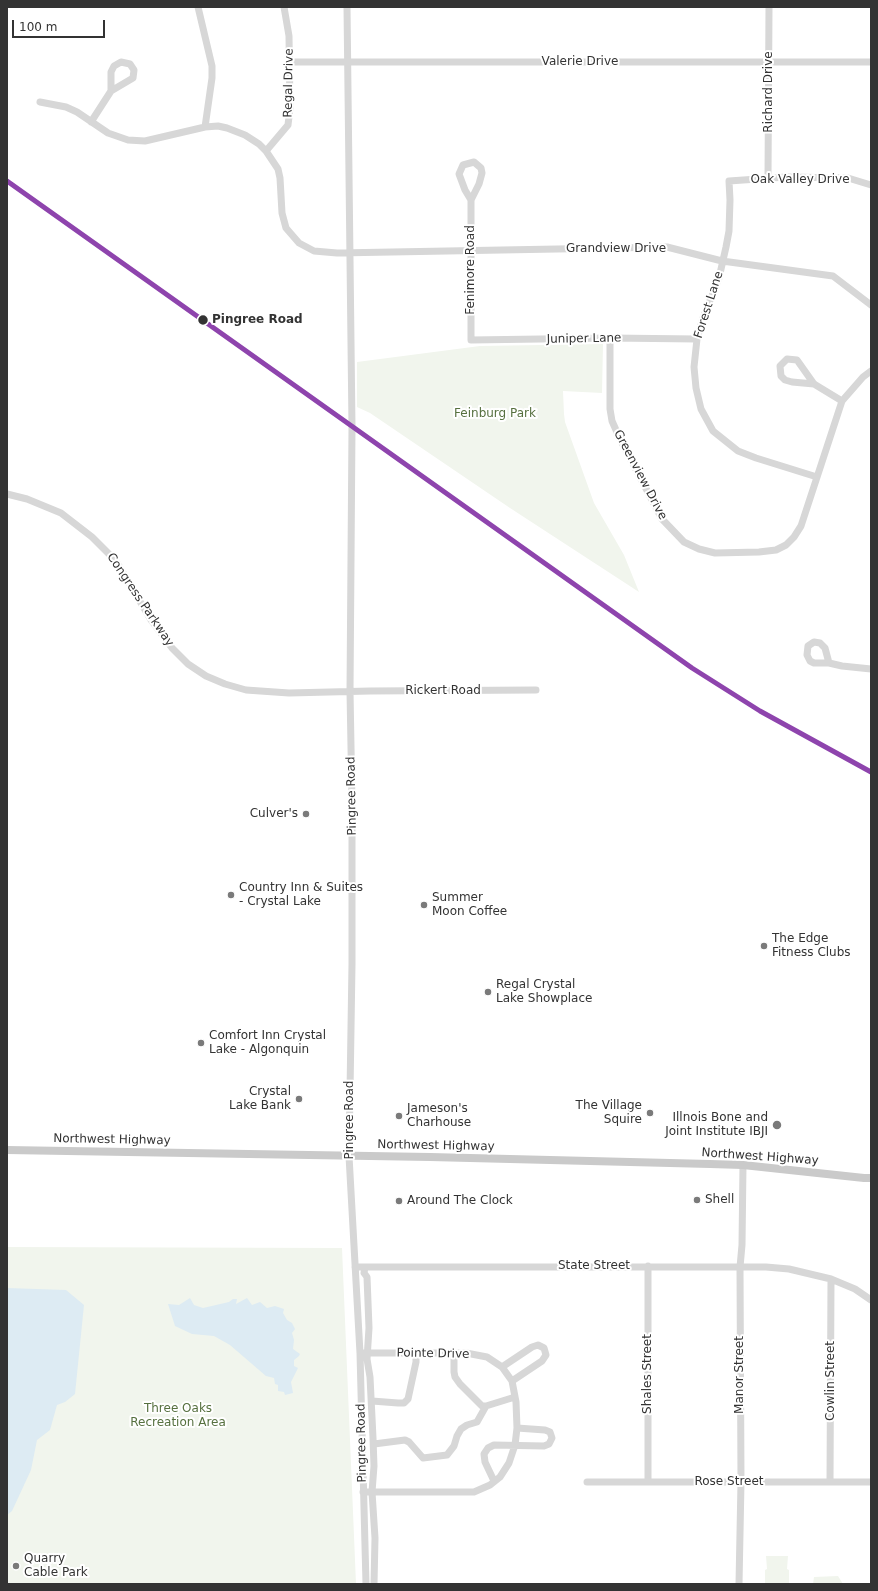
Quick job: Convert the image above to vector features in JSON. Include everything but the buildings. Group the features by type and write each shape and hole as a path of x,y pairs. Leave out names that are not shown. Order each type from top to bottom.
{"main road":[{"name":"Northwest Highway","path":"7,1150 743,1165 869,1179"}],"street":[{"path":"198,7 212,66 212,78 205,127"},
{"name":"Regal Drive","path":"266,151 288,125 290,108 289,36 284,7"},
{"name":"Pingree Road","path":"346,7 352,427 350,691 352,964 349,1156 355,1267 364,1353 363,1492 366,1584"},
{"name":"Richard Drive","path":"768,178 769,7"},
{"name":"Valerie Drive","path":"289,62 871,62"},
{"path":"91,122 111,91"},
{"name":"Grandview Drive","path":"40,102 66,107 77,112 108,133 128,140 145,141 205,127 218,126 228,128 245,135 259,144 276,165 279,173 283,218 290,234 303,246 314,251 337,253 668,247 722,261 833,276 871,305"},
{"name":"Fenimore Road","path":"471,200 465,190 459,174 462,165 474,162 481,168 482,173 479,184 471,200 471,340"},
{"name":"Oak Valley Drive","path":"729,181 768,178 848,178 871,185"},
{"name":"Forest Lane","path":"729,181 729,231 726,247 719,278 703,318 697,339 694,367 696,388 701,409 713,431 738,451 817,477"},
{"name":"Juniper Lane","path":"471,340 610,338 697,339"},
{"name":"Greenview Drive","path":"610,338 609,379 612,421 620,439 662,519 684,542 699,549 716,553 776,550 786,545 794,537 801,526 842,401 862,377 871,371"},
{"path":"814,384 785,380 781,376 780,366 787,359 797,360 814,384 842,401"},
{"name":"Congress Parkway","path":"7,494 27,499 61,514 79,526 106,549 116,561 151,620 172,648 188,664 206,676 225,684 246,690 289,693 350,691"},
{"path":"829,663 871,669"},
{"name":"Rickert Road","path":"350,691 536,690"},
{"name":"Manor Street","path":"739,1584 741,1482 740,1267 742,1245 743,1165"},
{"name":"Shales Street","path":"648,1266 648,1482"},
{"name":"State Street","path":"355,1267 766,1267 789,1270 831,1279 855,1289 871,1300"},
{"path":"365,1267 364,1273 367,1277 369,1328 364,1353 372,1401 374,1444 372,1492 375,1538 374,1584"},
{"name":"Cowlin Street","path":"830,1482 831,1279"},
{"path":"502,1367 532,1347 538,1345 544,1348 546,1355 542,1361 512,1381"},
{"name":"Pointe Drive","path":"363,1492 474,1492 490,1485 500,1477 509,1463 515,1445 517,1428 515,1397 512,1381 502,1367 487,1357 466,1353 364,1353"},
{"path":"372,1401 404,1403 408,1399 416,1362 416,1353"},
{"path":"454,1353 455,1377 482,1406 515,1397"},
{"path":"374,1444 406,1440 423,1458 438,1458 447,1456 454,1446 461,1429 467,1425 477,1422 486,1406"},
{"path":"494,1481 485,1462 484,1454 488,1448 494,1446 515,1445 544,1446 549,1444 552,1438 550,1432 545,1430 517,1428"},
{"name":"Rose Street","path":"586,1482 871,1482"}],"green space":[{"name":"Feinburg Park","path":"603,344 602,393 563,391 565,422 594,503 624,555 639,592 510,508 370,413 357,407 357,362 480,346"},
{"name":"Three Oaks Recreation Area","path":"7,1247 342,1248 356,1584 7,1584"},
{"path":"766,1556 788,1556 787,1569 789,1570 789,1584 765,1584 765,1570 767,1569"},
{"path":"838,1576 843,1584 813,1584 814,1577"}],"shaded area":[{"path":"7,1288 66,1290 84,1305 75,1394 65,1402 57,1405 50,1430 37,1440 31,1470 12,1511 7,1515"},
{"path":"190,1298 194,1305 203,1308 229,1302 233,1299 237,1299 236,1304 247,1298 252,1305 260,1302 267,1308 275,1306 284,1309 283,1313 295,1329 292,1333 294,1340 293,1349 300,1354 294,1360 294,1366 298,1368 291,1382 293,1393 285,1395 284,1392 278,1391 278,1385 275,1384 274,1378 266,1376 230,1345 214,1336 192,1334 175,1326 168,1304 179,1305"}],"transit line":[{"path":"7,181 692,668 760,711 871,772"}],"place":[{"name":"Pingree Road","path":"203,320"},
{"name":"Culver's","path":"306,814"},
{"name":"Country Inn & Suites - Crystal Lake","path":"231,895"},
{"name":"Summer Moon Coffee","path":"424,905"},
{"name":"The Edge Fitness Clubs","path":"764,946"},
{"name":"Regal Crystal Lake Showplace","path":"488,992"},
{"name":"Comfort Inn Crystal Lake - Algonquin","path":"201,1043"},
{"name":"Crystal Lake Bank","path":"299,1099"},
{"name":"The Village Squire","path":"650,1113"},
{"name":"Jameson's Charhouse","path":"399,1116"},
{"name":"Illnois Bone and Joint Institute IBJI","path":"777,1125"},
{"name":"Shell","path":"697,1200"},
{"name":"Around The Clock","path":"399,1201"},
{"name":"Quarry Cable Park","path":"16,1566"}]}
